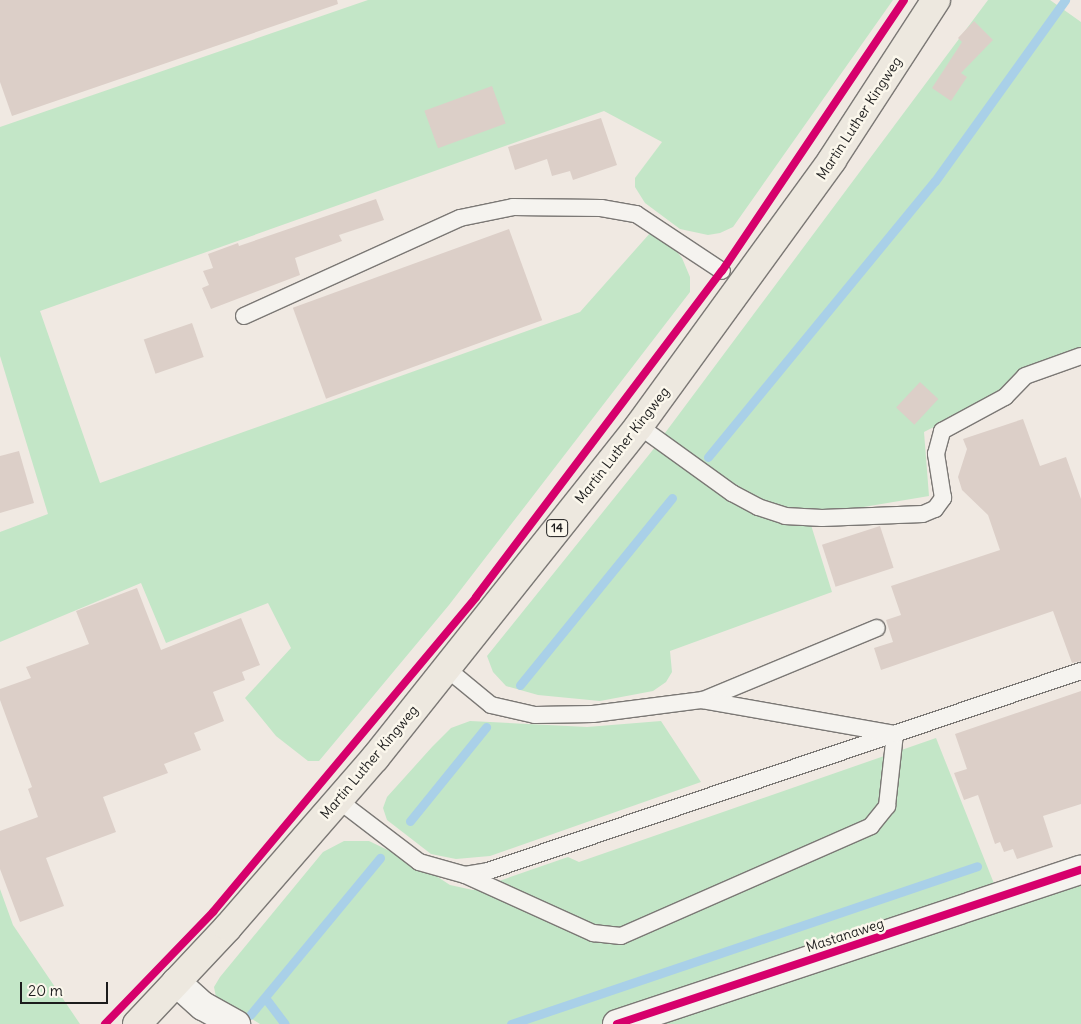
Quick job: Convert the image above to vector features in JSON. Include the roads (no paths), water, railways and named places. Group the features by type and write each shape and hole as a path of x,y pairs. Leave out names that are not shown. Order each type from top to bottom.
{"main road":[{"name":"Martin Luther Kingweg","path":"137,1024 338,800 639,426 832,160 936,0"}],"street":[{"name":"Mastanaweg","path":"616,1024 1081,870"},
{"path":"176,982 203,1006 236,1024"}],"lane":[{"path":"244,316 460,218 513,207 601,208 636,214 722,271"},
{"path":"639,426 732,493 776,513 822,518 923,514 935,509 943,498 936,454 942,432 1006,397 1025,376 1081,356"},
{"path":"446,668 492,705 535,715 593,714 703,700 877,628"},
{"path":"466,875 488,871 1081,672"},
{"path":"703,700 894,734"},
{"path":"338,800 419,862 466,875 593,933 621,936 871,826 887,806 891,790 894,734"}],"waterway":[{"path":"708,457 935,181 1065,0"},
{"path":"520,685 672,498"},
{"path":"410,821 486,727"},
{"path":"250,1015 380,858"},
{"path":"511,1024 977,866"},
{"path":"266,999 285,1024"}]}
